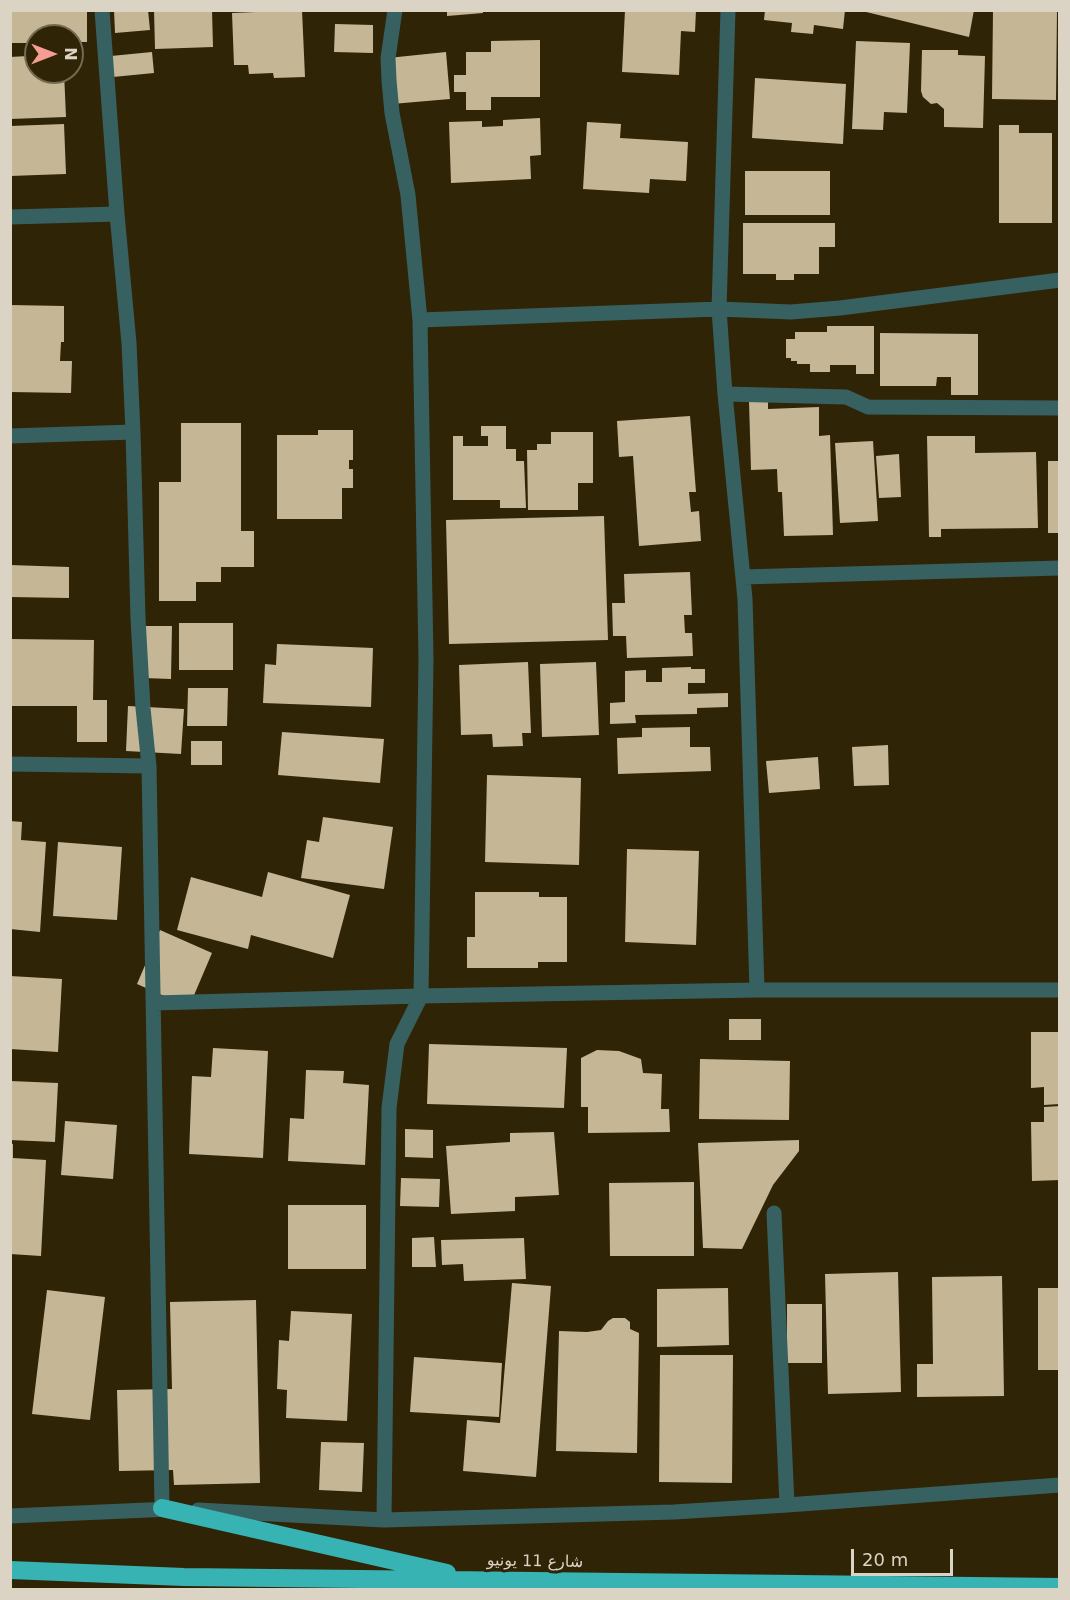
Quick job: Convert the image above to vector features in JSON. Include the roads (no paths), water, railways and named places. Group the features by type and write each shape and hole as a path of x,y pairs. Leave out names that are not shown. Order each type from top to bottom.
{"highway":[{"path":"162,1508 481,1581"},
{"name":"شارع 11 يونيو","path":"10,1570 184,1577 1059,1587"}],"street":[{"path":"102,10 129,343 138,618 149,766 162,1508"},
{"path":"384,1520 389,1108 397,1044 421,996 426,659 420,320 408,195 392,113 389,80 388,58 395,10"},
{"path":"728,10 719,309 745,611 757,990"},
{"path":"10,217 117,214"},
{"path":"420,320 719,309 791,312 840,308 1059,280"},
{"path":"725,394 846,397 868,407 1059,408"},
{"path":"10,436 133,432"},
{"path":"742,577 1059,568"},
{"path":"10,764 149,766"},
{"path":"153,1003 757,990 1059,990"},
{"path":"774,1213 787,1505"},
{"path":"10,1516 162,1508 384,1520 674,1512 1059,1485"}]}
